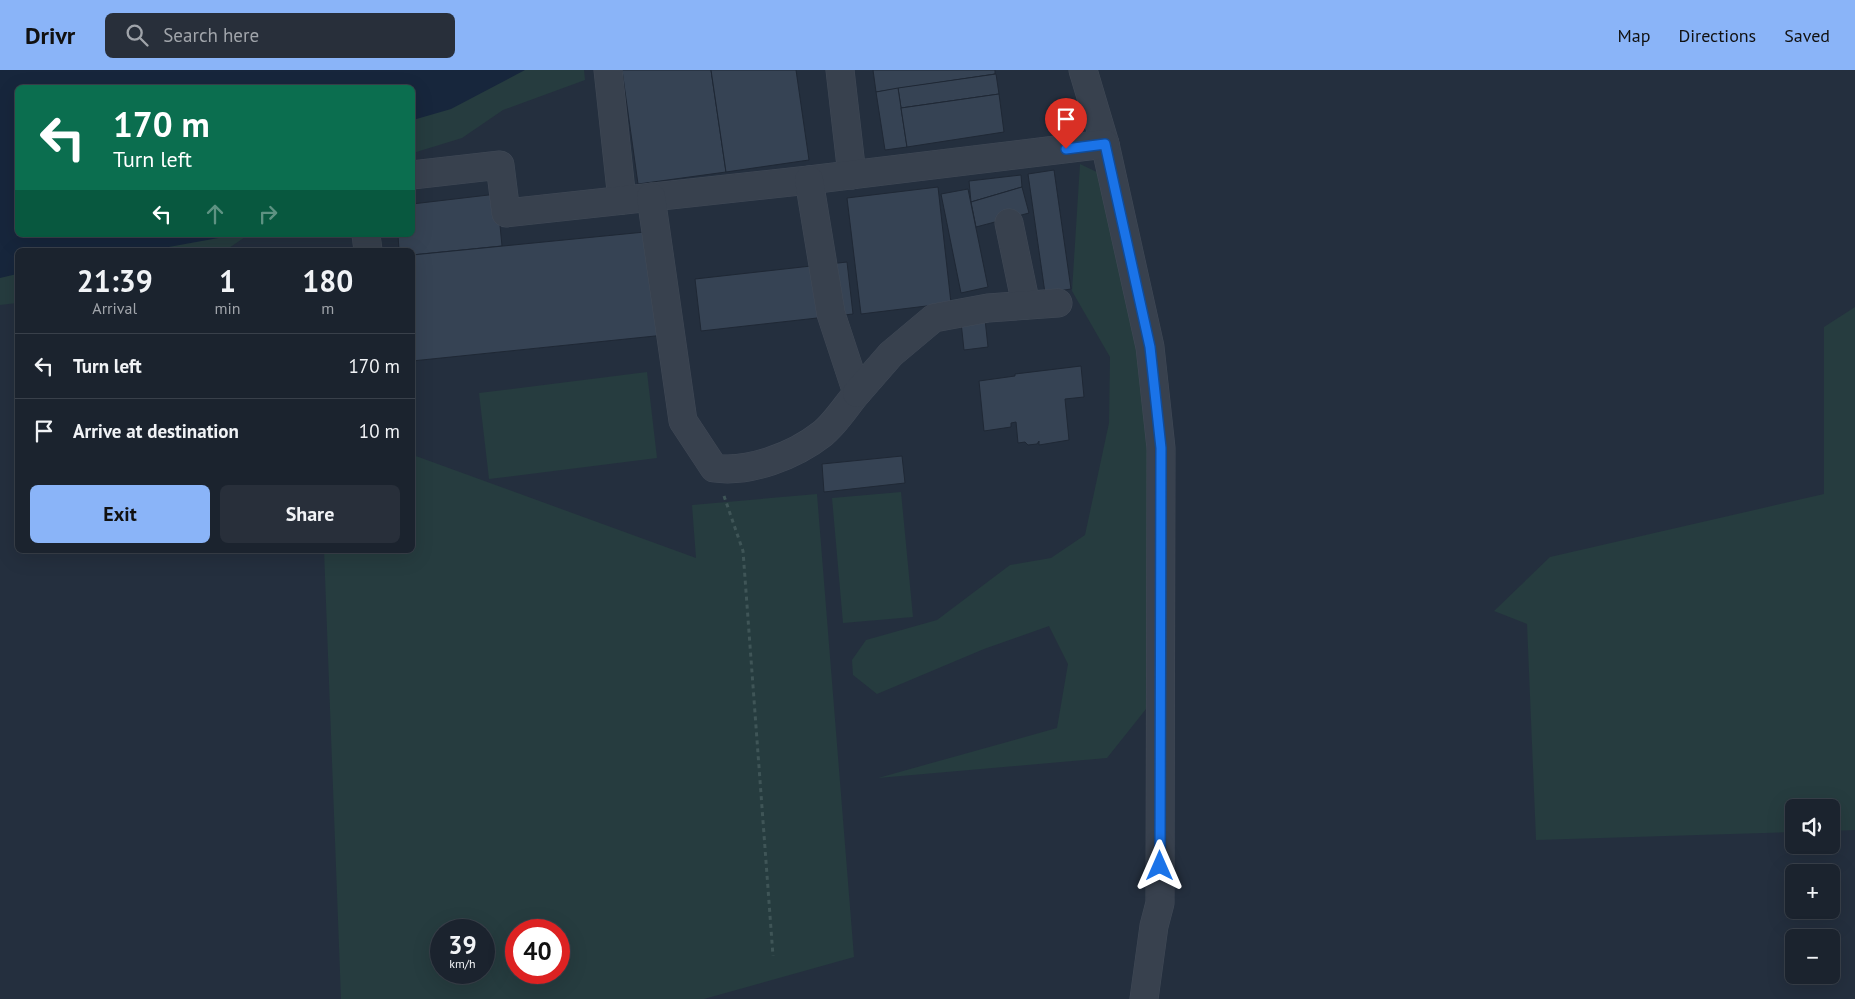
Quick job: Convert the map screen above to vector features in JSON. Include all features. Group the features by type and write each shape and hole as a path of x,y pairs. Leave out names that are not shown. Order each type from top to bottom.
{"street":[{"path":"608,70 622,200"},
{"path":"840,70 852,175"},
{"path":"1083,70 1105,144 1150,347 1161,448 1160,903 1154,926 1144,999"},
{"path":"415,175 500,165 506,213 809,180 1105,144"},
{"path":"809,180 831,314 857,393"},
{"path":"651,197 683,421 714,468 731,470 778,459 823,434 891,354 934,318 988,308 1058,303"},
{"path":"1009,223 1026,306"}],"path":[{"path":"714,468 743,551 773,956"}],"green space":[{"path":"0,70 584,70 585,80 503,110 462,138 415,152 415,85 15,85 15,237 245,237 229,248 15,248 15,303 0,305"},
{"path":"1080,164 1103,175 1136,308 1155,488 1154,699 1107,758 878,778 1057,728 1068,664 1049,626 984,649 877,694 853,675 852,660 866,640 937,620 1010,565 1051,558 1085,535 1109,423 1110,357 1072,291"},
{"path":"1855,307 1855,830 1840,831 1840,799 1785,799 1785,832 1536,840 1527,624 1494,611 1550,557 1824,494 1824,327"},
{"path":"647,372 657,458 489,479 479,393"},
{"path":"415,456 696,558 692,505 817,494 854,957 704,999 341,999 324,553 415,553"},
{"path":"901,492 913,617 843,623 832,498"}],"water":[{"path":"0,70 525,70 451,109 415,119 415,85 15,85 15,237 224,237 163,248 15,248 15,274 0,278"}],"building":[{"path":"622,70 711,70 726,172 638,184"},
{"path":"711,70 796,70 809,160 726,172"},
{"path":"873,70 995,70 995,74 876,92"},
{"path":"996,74 999,94 901,108 898,88"},
{"path":"898,88 907,147 885,150 876,92"},
{"path":"999,94 1004,132 907,147 901,108"},
{"path":"1054,170 1071,289 1045,293 1028,174"},
{"path":"1021,175 1022,187 971,202 969,181"},
{"path":"938,187 951,303 861,314 847,198"},
{"path":"1022,187 1029,213 976,227 971,202"},
{"path":"968,189 988,287 961,293 941,194"},
{"path":"497,194 502,246 415,255 415,248 399,248 398,237 415,237 415,204"},
{"path":"655,231 665,335 415,361 415,255"},
{"path":"847,262 853,314 701,331 695,279"},
{"path":"985,319 988,347 964,350 961,322"},
{"path":"1081,366 1084,397 1065,399 1069,440 1039,445 1039,441 1037,444 1028,445 1025,442 1018,443 1016,422 1011,423 1011,427 984,431 979,381 1015,376 1015,374"},
{"path":"902,456 905,483 824,492 822,464"}],"route":[{"path":"1066,149 1105,144 1150,347 1161,448 1160,866"}]}
